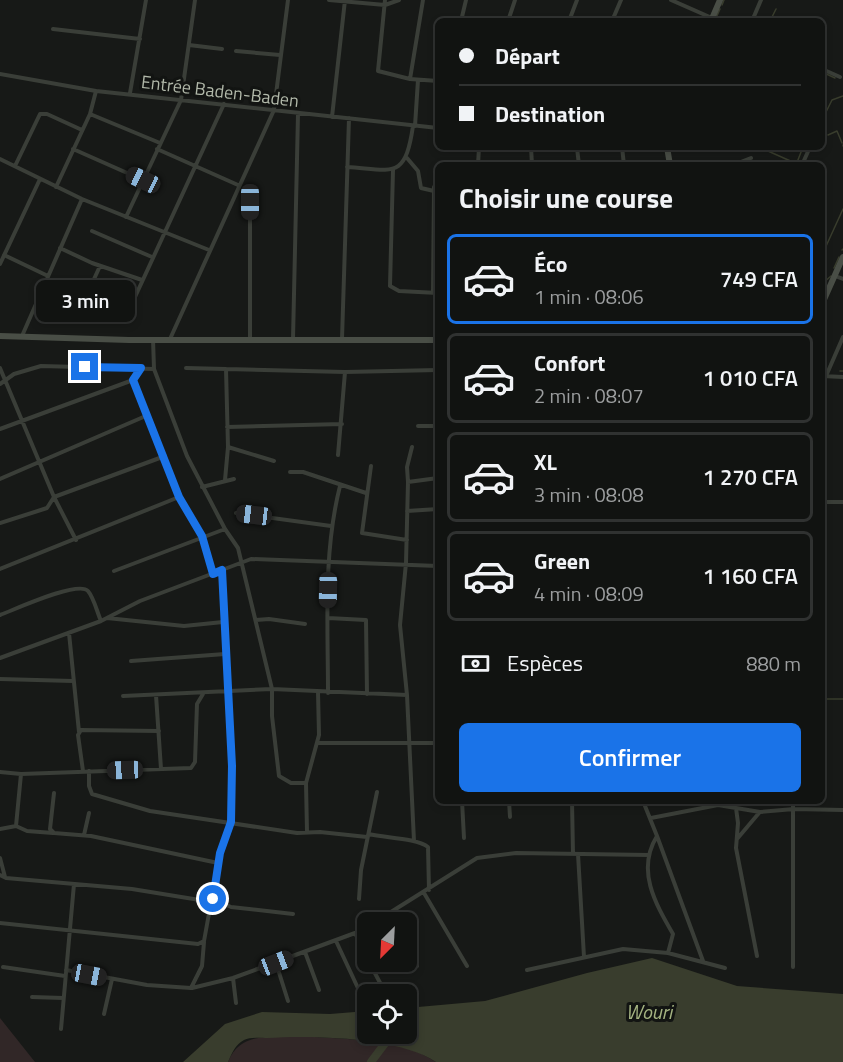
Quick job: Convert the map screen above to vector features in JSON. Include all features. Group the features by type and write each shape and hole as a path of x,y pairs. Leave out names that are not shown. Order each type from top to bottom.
{"main road":[{"path":"713,18 720,0"},
{"path":"825,289 843,257"},
{"path":"0,336 435,340"}],"street":[{"path":"130,93 146,0"},
{"path":"126,217 181,100 195,0"},
{"path":"170,339 274,110 288,0"},
{"path":"329,0 385,2 399,0"},
{"path":"410,79 423,0"},
{"path":"462,18 466,0"},
{"path":"509,18 515,0"},
{"path":"570,18 577,0"},
{"path":"613,18 621,0"},
{"path":"671,0 708,18"},
{"path":"753,18 761,0"},
{"path":"332,117 345,1"},
{"path":"385,2 378,71 410,79 435,81"},
{"path":"53,29 140,39"},
{"path":"189,45 222,49"},
{"path":"236,51 280,56"},
{"path":"825,70 840,77"},
{"name":"Entrée Baden-Baden","path":"0,74 96,91 435,128"},
{"path":"347,167 393,170 407,158 414,126 418,80"},
{"path":"56,187 90,114 96,91"},
{"path":"129,310 224,104"},
{"path":"15,166 40,114 47,114 82,130"},
{"path":"90,114 160,143"},
{"path":"293,339 298,114"},
{"path":"342,339 349,118"},
{"path":"73,149 143,180"},
{"path":"157,149 238,185"},
{"path":"407,158 418,171 421,188 434,189 435,241"},
{"path":"741,162 751,158"},
{"path":"0,159 82,199 209,250"},
{"path":"393,170 390,286 399,291 435,293"},
{"path":"0,264 40,179"},
{"path":"21,337 82,199"},
{"path":"250,202 250,340"},
{"path":"92,231 152,257"},
{"path":"60,248 100,266 142,280"},
{"path":"0,249 48,276"},
{"path":"84,301 100,266"},
{"path":"834,276 843,279"},
{"path":"825,374 843,337"},
{"path":"153,339 154,369 187,456 225,529 237,544 272,689 272,716 279,776 291,783 306,783"},
{"path":"3,383 14,374 41,366 154,369"},
{"path":"0,368 3,383 54,497 76,540"},
{"path":"0,429 133,380 141,368"},
{"path":"186,368 345,372 435,370"},
{"path":"225,480 228,447 226,369"},
{"path":"338,455 345,372"},
{"path":"825,376 843,377"},
{"path":"133,380 165,456 179,497 202,536 213,574"},
{"path":"0,479 148,415"},
{"path":"228,427 342,424"},
{"path":"418,426 435,426"},
{"path":"228,447 274,461"},
{"path":"412,447 407,467 406,563 400,625 407,695 414,841"},
{"path":"0,523 47,508 54,497 165,456"},
{"path":"371,466 362,533 407,540"},
{"path":"290,472 303,472 366,493"},
{"path":"408,482 435,478"},
{"path":"202,487 234,479"},
{"path":"328,693 328,561 331,526 340,486"},
{"path":"0,569 179,497"},
{"path":"825,502 843,502"},
{"path":"407,511 435,508"},
{"path":"236,513 331,526"},
{"path":"114,571 225,529"},
{"path":"0,658 104,619 140,601 258,558 435,566"},
{"path":"191,988 202,966 204,941 218,863 231,822 232,766 222,570"},
{"path":"0,615 81,587 88,591 104,619"},
{"path":"328,618 366,620 367,694"},
{"path":"104,619 184,626 223,622"},
{"path":"256,620 269,619 305,624"},
{"path":"69,633 83,771"},
{"path":"131,661 225,654"},
{"path":"0,679 73,681"},
{"path":"123,696 272,689 407,695"},
{"path":"307,832 306,783 309,766 318,743 318,692"},
{"path":"0,772 21,774 193,767 197,704 203,694"},
{"path":"156,695 161,769"},
{"path":"79,732 159,731"},
{"path":"318,743 409,745 435,743"},
{"path":"89,771 90,791 100,797 150,812 307,832 414,841 428,847 427,892 467,966"},
{"path":"16,826 21,774"},
{"path":"54,792 50,829 54,833"},
{"path":"360,898 361,870 377,792"},
{"path":"462,804 464,838"},
{"path":"509,804 510,817"},
{"path":"572,804 584,957"},
{"path":"644,804 704,962"},
{"path":"793,804 793,967"},
{"path":"651,819 718,805 760,812 794,809 843,810"},
{"path":"736,808 738,824 736,841 757,956"},
{"path":"736,841 760,812"},
{"path":"84,835 88,813"},
{"path":"0,829 16,826 27,831 84,835 218,863"},
{"path":"657,836 649,855 650,894 673,934 668,953"},
{"path":"392,912 404,902 427,892 477,858 516,853 649,855"},
{"path":"0,858 6,878"},
{"path":"0,875 6,878 132,889 212,901 225,906 293,914"},
{"path":"61,1029 74,884"},
{"path":"0,923 198,944 204,941"},
{"path":"66,970 112,979 191,988 233,978 355,933 357,937"},
{"path":"336,941 357,986"},
{"path":"527,970 623,949 668,953 725,968"},
{"path":"305,952 319,990"},
{"path":"276,963 288,1001"},
{"path":"3,967 65,976"},
{"path":"233,978 236,1004"},
{"path":"104,1014 112,979"},
{"path":"32,997 63,999"}],"shaded area":[{"path":"0,1018 35,1062 0,1062"},
{"path":"303,1036 357,1039 357,1044 389,1044 422,1054 436,1062 228,1062 234,1052 249,1040"}],"water":[{"name":"Wouri","path":"652,958 737,986 843,994 843,1062 436,1062 401,1047 384,1044 417,1044 417,1007 485,1001"},
{"name":"Wouri","path":"262,1012 330,1014 357,1012 357,1040 307,1037 249,1038 238,1044 228,1062 183,1062 225,1024"}],"waterway":[{"path":"722,5 724,0"},
{"path":"716,18 720,9"},
{"path":"772,18 776,9"},
{"path":"825,73 835,78"},
{"path":"825,114 832,100 843,96"},
{"path":"828,135 837,131 842,143"},
{"path":"766,150 793,162"},
{"path":"797,162 802,150"},
{"path":"825,248 843,209"},
{"path":"834,268 839,257"},
{"path":"825,281 831,276"},
{"path":"825,699 843,699"},
{"path":"371,1062 384,1044"}],"route":[{"path":"85,367 141,368 133,380 178,489 179,497 202,536 213,574 222,570 232,766 231,822 220,853 213,899"}]}
